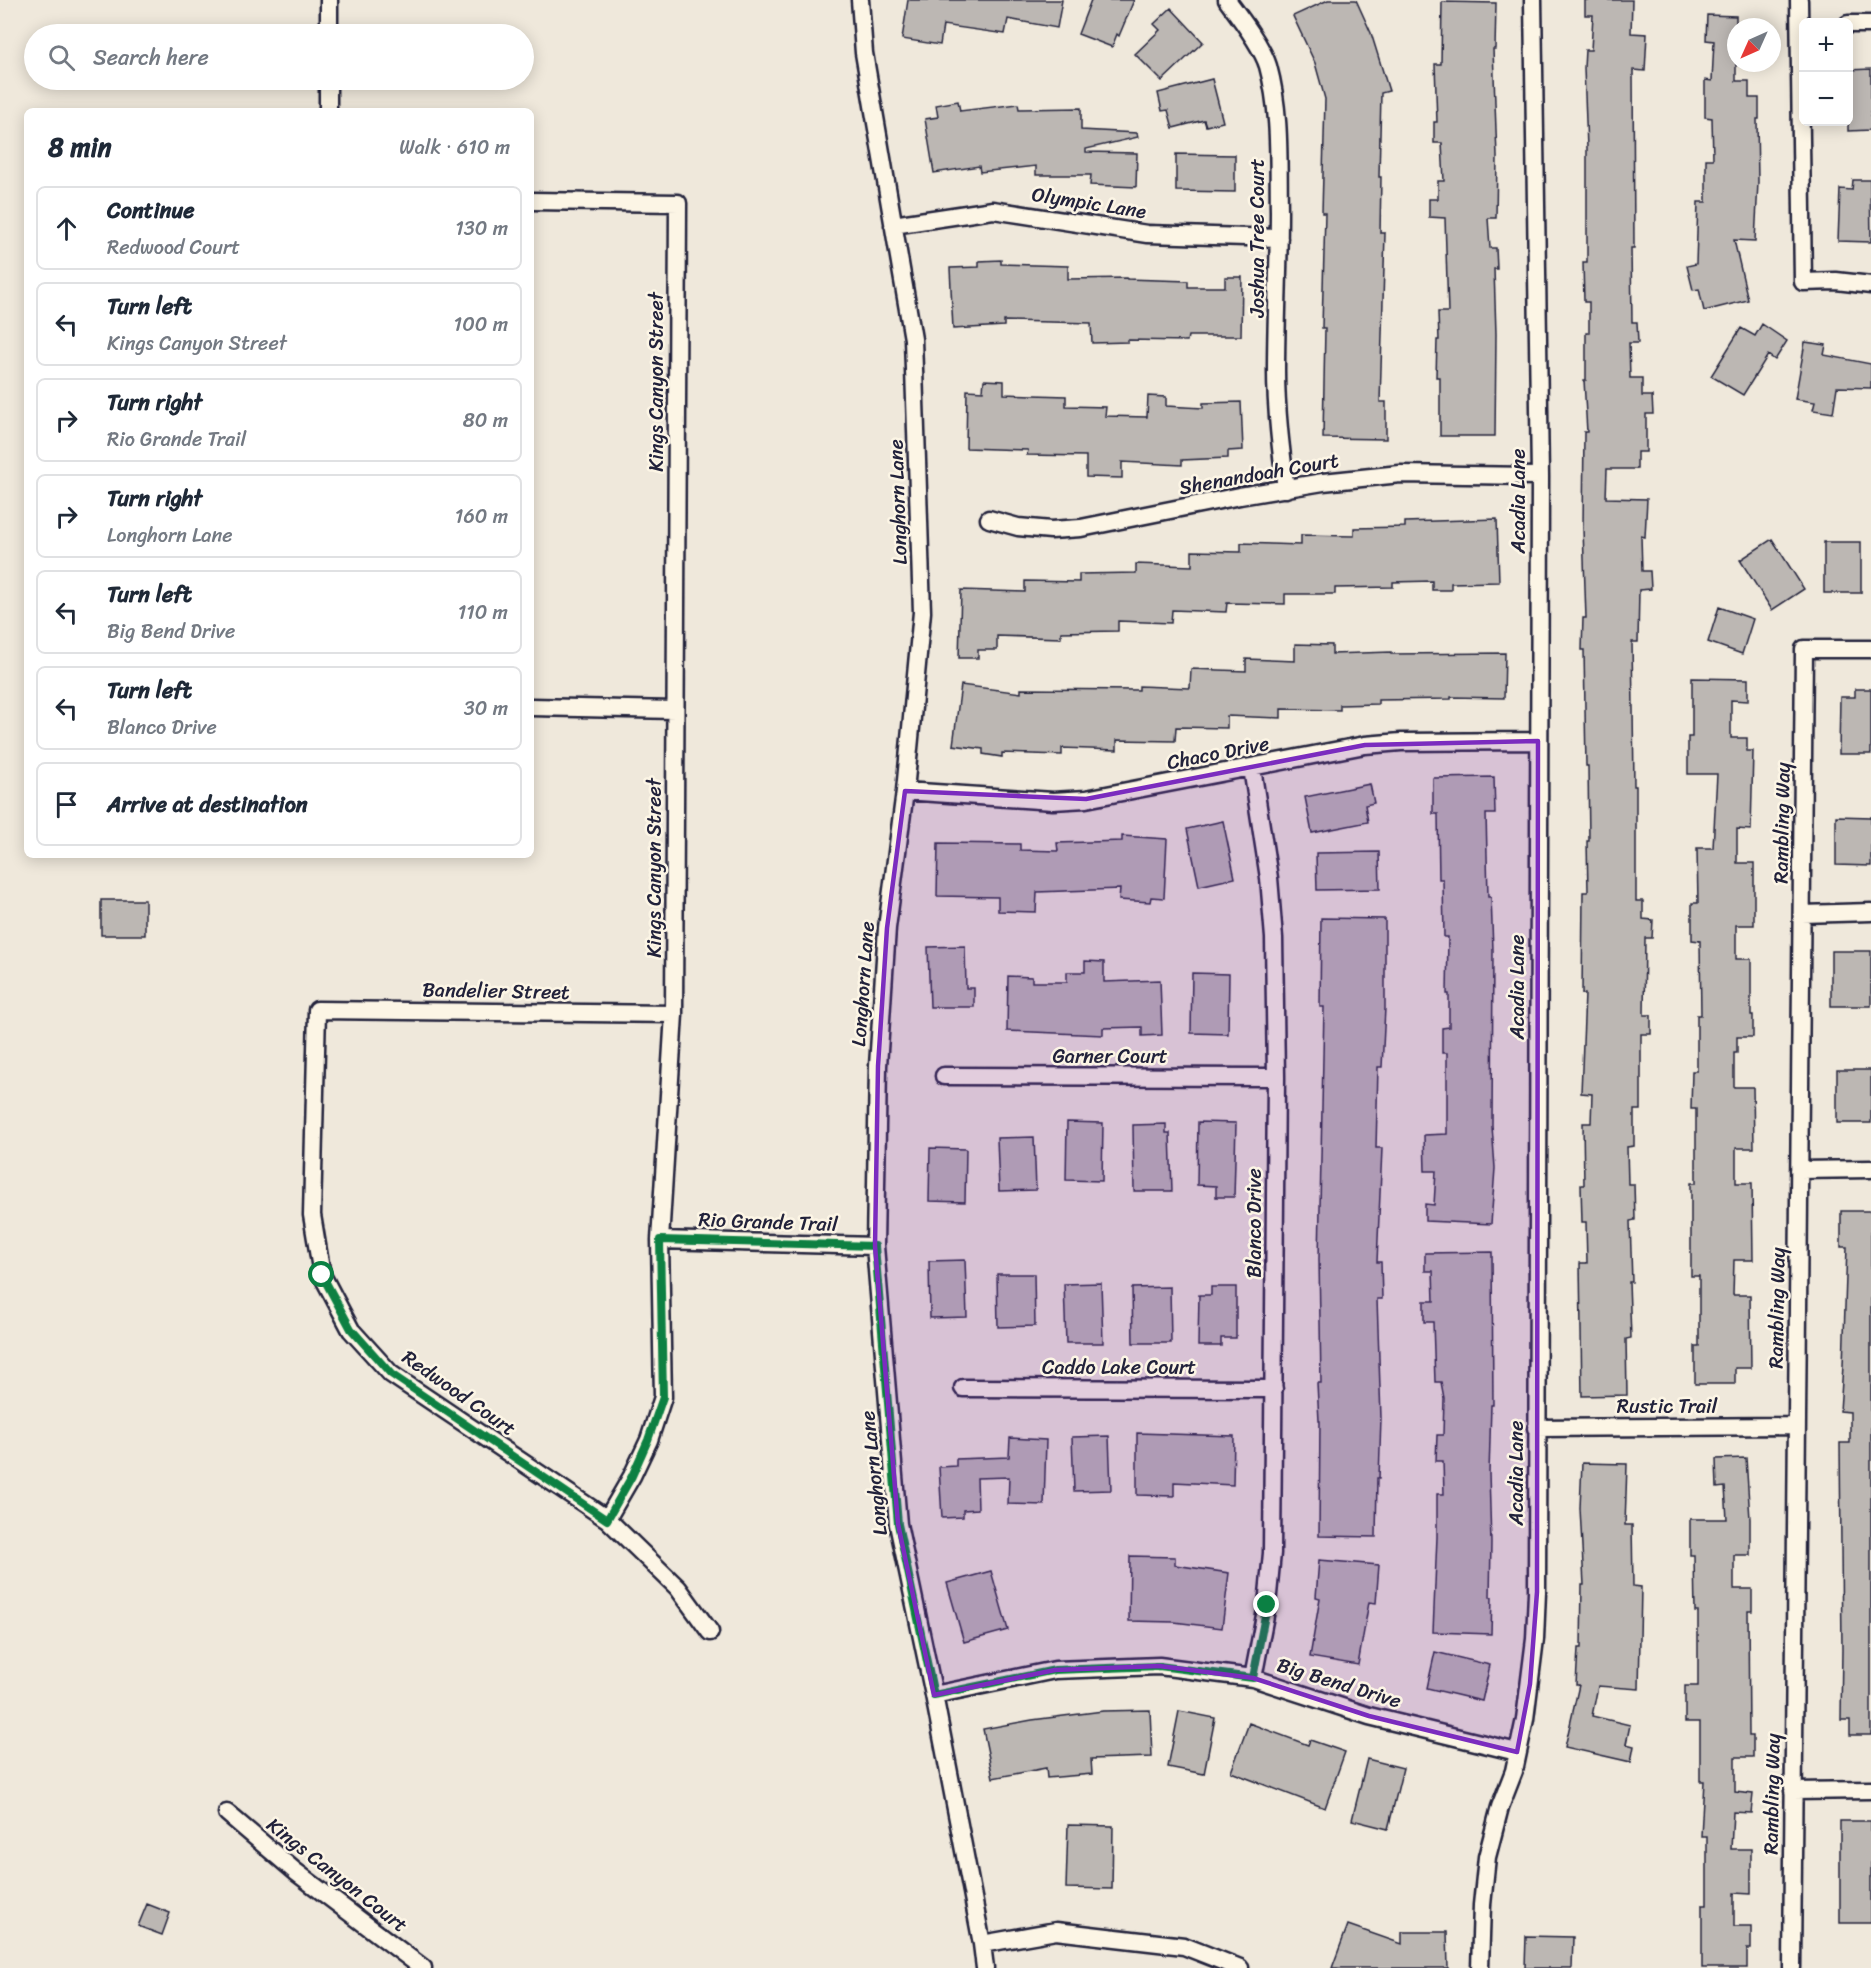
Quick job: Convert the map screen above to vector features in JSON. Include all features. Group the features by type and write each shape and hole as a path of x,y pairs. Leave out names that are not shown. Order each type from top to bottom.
{"street":[{"path":"329,0 329,24"},
{"name":"Longhorn Lane","path":"860,0 864,54 913,339 922,612 905,791 887,928 879,1055 875,1246 898,1524 934,1695 985,1968"},
{"name":"Joshua Tree Court","path":"1227,0 1242,20 1267,63 1275,102 1278,132 1279,238 1276,372 1286,489"},
{"name":"Acadia Lane","path":"1479,1968 1487,1857 1500,1807 1514,1771 1530,1684 1537,1593 1540,476 1533,0"},
{"path":"1799,0 1800,18"},
{"path":"1853,24 1871,24"},
{"path":"1801,72 1803,282 1836,281 1871,285"},
{"path":"328,90 328,108"},
{"name":"Kings Canyon Street","path":"534,201 678,203 674,1014 660,1240 663,1397 632,1476 607,1520"},
{"name":"Olympic Lane","path":"893,225 993,210 1147,234 1279,238"},
{"name":"Shenandoah Court","path":"989,519 1018,527 1051,530 1081,528 1323,482 1400,474 1540,476"},
{"name":"Rambling Way","path":"1792,1968 1804,649 1871,649"},
{"path":"534,707 675,710"},
{"name":"Chaco Drive","path":"905,791 1053,801 1086,799 1365,745 1401,742 1538,741"},
{"name":"Blanco Drive","path":"1252,768 1273,911 1276,1077 1275,1389 1271,1569 1267,1605 1253,1678"},
{"path":"1802,914 1871,912"},
{"name":"Bandelier Street","path":"318,1010 674,1014"},
{"name":"Redwood Court","path":"318,1010 312,1215 322,1275 351,1329 391,1374 607,1520 678,1588 710,1632"},
{"name":"Garner Court","path":"944,1076 1276,1077"},
{"path":"1799,1170 1871,1169"},
{"name":"Rio Grande Trail","path":"660,1240 875,1246"},
{"name":"Caddo Lake Court","path":"963,1388 1275,1389"},
{"name":"Rustic Trail","path":"1536,1428 1797,1426"},
{"name":"Big Bend Drive","path":"934,1695 1055,1670 1159,1666 1253,1678 1369,1716 1517,1752"},
{"path":"1793,1791 1871,1790"},
{"name":"Kings Canyon Court","path":"226,1813 296,1872 423,1968"},
{"path":"982,1944 1056,1931 1185,1946 1240,1968"}],"highlighted area":[{"path":"1538,741 1537,1592 1530,1684 1517,1752 1369,1716 1253,1678 1159,1666 1055,1670 934,1695 898,1524 875,1246 878,1066 887,928 905,791 1086,799 1365,745"}],"building":[{"path":"908,0 1062,0 1057,28 1008,19 1005,34 943,25 940,45 902,39"},
{"path":"1091,0 1134,0 1112,47 1078,34"},
{"path":"1328,0 1356,0 1371,33 1389,91 1381,93 1379,177 1381,177 1380,233 1385,233 1380,402 1386,402 1386,439 1323,438 1325,328 1322,328 1325,213 1322,213 1325,99 1315,63 1293,16"},
{"path":"1585,0 1632,0 1631,33 1647,34 1645,71 1633,70 1632,322 1637,322 1638,343 1629,343 1630,378 1642,378 1642,396 1652,396 1653,414 1646,414 1646,452 1637,452 1637,469 1607,469 1606,498 1647,499 1645,537 1641,536 1642,571 1650,571 1651,589 1639,590 1638,642 1632,642 1634,786 1636,786 1636,901 1643,901 1643,919 1653,920 1652,938 1645,938 1644,1015 1651,1015 1651,1034 1641,1034 1641,1110 1634,1110 1634,1146 1627,1147 1628,1184 1634,1184 1635,1220 1630,1221 1632,1282 1629,1282 1631,1338 1626,1339 1627,1395 1582,1396 1580,1263 1587,1263 1586,1222 1582,1222 1583,1123 1591,1123 1592,1094 1581,1093 1585,994 1582,994 1583,892 1588,892 1587,841 1589,841 1584,650 1582,650 1583,618 1586,618 1583,529 1584,432 1587,432 1584,380 1586,380 1586,333 1589,333 1589,302 1584,302 1583,262 1587,262 1584,68 1585,50 1591,50 1593,15 1585,15"},
{"path":"1442,2 1496,3 1495,49 1493,49 1497,157 1496,218 1488,218 1490,248 1496,248 1497,269 1494,269 1495,436 1440,436 1440,377 1436,377 1437,340 1439,340 1438,312 1448,312 1445,218 1429,217 1429,199 1438,199 1438,181 1444,181 1442,143 1434,143 1434,122 1437,122 1435,64 1441,64"},
{"path":"1171,8 1203,42 1162,81 1135,54 1160,30 1154,24"},
{"path":"1707,15 1736,16 1736,18 1727,18 1727,72 1736,72 1736,81 1749,81 1749,98 1759,98 1759,119 1757,119 1758,182 1755,241 1734,240 1748,300 1704,311 1699,289 1693,290 1687,266 1696,264 1698,202 1706,202 1706,159 1713,159 1712,118 1705,117 1705,80 1712,81 1714,41 1706,40"},
{"path":"1871,69 1871,130 1848,131 1848,126 1853,126 1853,70"},
{"path":"1212,79 1223,122 1206,126 1204,120 1173,128 1168,110 1162,111 1158,93"},
{"path":"958,101 960,111 1018,104 1019,109 1081,108 1081,130 1137,133 1138,137 1086,149 1086,152 1137,153 1136,187 1090,185 1091,175 1036,175 1036,166 980,172 979,166 934,173 925,119 938,117 936,105"},
{"path":"1176,154 1235,155 1235,192 1176,191"},
{"path":"1853,180 1870,180 1871,242 1838,241 1840,189 1852,190"},
{"path":"1001,260 1001,264 1068,266 1068,279 1127,278 1188,281 1188,287 1225,287 1225,277 1242,277 1241,336 1188,336 1187,341 1128,340 1128,342 1092,343 1091,323 1004,321 1004,326 953,329 950,268 979,267 979,261"},
{"path":"1762,324 1787,341 1775,360 1768,355 1743,395 1711,376 1741,328 1755,336"},
{"path":"1805,342 1826,345 1824,355 1871,364 1871,388 1837,387 1833,413 1813,410 1815,402 1795,399"},
{"path":"984,380 1004,381 1004,394 1066,396 1066,406 1106,407 1105,416 1147,417 1148,396 1166,397 1166,406 1203,408 1203,403 1241,402 1243,450 1228,451 1228,458 1182,460 1182,465 1122,462 1122,478 1086,477 1086,456 1027,455 1028,450 966,448 967,390 983,391"},
{"path":"1497,519 1499,582 1451,583 1451,590 1432,590 1432,581 1393,582 1393,587 1335,588 1335,594 1285,594 1285,604 1227,603 1226,612 1172,610 1171,623 1118,621 1118,631 1061,632 1061,638 997,636 997,650 978,650 978,658 959,658 961,590 1025,592 1025,581 1079,582 1079,574 1136,573 1136,564 1192,566 1192,551 1241,552 1241,543 1301,545 1301,535 1354,536 1354,528 1405,527 1405,522"},
{"path":"1772,539 1804,589 1772,610 1740,560"},
{"path":"1824,542 1861,542 1861,593 1824,593"},
{"path":"1719,607 1753,619 1742,654 1708,642"},
{"path":"1295,644 1332,645 1332,654 1505,653 1504,698 1451,697 1451,699 1378,700 1378,704 1340,705 1340,710 1281,709 1281,718 1227,716 1227,728 1176,727 1175,741 1117,740 1117,750 1062,748 1062,755 1002,753 1002,757 983,754 983,749 953,745 961,685 1021,693 1021,689 1139,690 1139,686 1190,688 1191,669 1246,671 1246,659 1295,661"},
{"path":"1692,678 1748,679 1748,701 1731,700 1731,738 1747,738 1747,751 1753,751 1751,830 1737,829 1737,863 1754,863 1754,925 1736,925 1736,959 1751,959 1753,1037 1737,1037 1737,1053 1734,1053 1734,1087 1753,1087 1754,1148 1736,1148 1736,1183 1752,1183 1753,1260 1734,1260 1733,1295 1750,1295 1751,1368 1735,1368 1735,1384 1695,1384 1695,1346 1699,1346 1699,1276 1691,1276 1691,1183 1696,1183 1696,1109 1691,1109 1692,1071 1697,1071 1697,1015 1701,1015 1700,941 1692,940 1692,903 1698,903 1697,848 1713,848 1717,774 1688,774 1688,737 1692,737"},
{"path":"1855,689 1871,689 1871,754 1839,754 1840,697 1855,697"},
{"path":"1494,777 1495,814 1486,814 1488,897 1491,897 1493,950 1492,1126 1495,1168 1491,1224 1425,1221 1425,1204 1434,1205 1436,1171 1425,1171 1424,1135 1447,1134 1447,1053 1442,1053 1442,1028 1449,1027 1448,937 1444,937 1443,879 1439,879 1438,814 1433,814 1433,778"},
{"path":"1370,784 1374,803 1365,805 1368,822 1312,833 1305,797"},
{"path":"1836,816 1871,817 1871,866 1836,865"},
{"path":"1223,821 1235,878 1199,886 1187,829"},
{"path":"1122,836 1167,839 1164,898 1151,897 1150,902 1119,900 1120,889 1037,892 1036,912 998,911 998,897 937,896 938,843 1020,844 1020,850 1058,851 1057,843 1122,841"},
{"path":"1379,852 1380,889 1317,890 1316,853"},
{"path":"101,900 145,900 145,935 101,935"},
{"path":"1321,918 1385,919 1385,1008 1382,1067 1378,1067 1376,1148 1382,1148 1377,1262 1381,1262 1382,1299 1377,1299 1381,1418 1376,1537 1319,1536 1320,1421 1317,1383 1321,1383 1319,1259 1324,1007 1320,1007"},
{"path":"965,946 966,988 974,988 974,1007 930,1007 928,947"},
{"path":"1831,951 1871,951 1871,1006 1831,1006"},
{"path":"1085,961 1104,962 1104,982 1160,980 1162,1035 1142,1036 1142,1027 1103,1028 1103,1035 1007,1031 1008,976 1032,977 1032,982 1067,982 1067,972 1085,972"},
{"path":"1192,973 1229,974 1228,1034 1191,1033"},
{"path":"1837,1070 1871,1070 1871,1123 1837,1123"},
{"path":"1067,1122 1103,1123 1102,1181 1066,1180"},
{"path":"1198,1122 1236,1123 1234,1197 1216,1197 1216,1186 1197,1185"},
{"path":"1166,1124 1166,1133 1170,1133 1172,1191 1134,1191 1133,1125"},
{"path":"1034,1137 1036,1190 999,1191 997,1138"},
{"path":"930,1148 966,1149 965,1202 929,1201"},
{"path":"1841,1211 1871,1211 1871,1735 1850,1735 1850,1720 1841,1720 1840,1443 1850,1443 1850,1412 1840,1411 1847,1247 1841,1247"},
{"path":"1492,1252 1493,1405 1491,1405 1489,1473 1491,1634 1433,1632 1437,1494 1444,1494 1443,1461 1436,1461 1437,1435 1443,1435 1444,1398 1441,1382 1435,1382 1433,1322 1424,1322 1424,1301 1434,1301 1433,1271 1425,1271 1425,1253"},
{"path":"965,1260 967,1317 930,1318 929,1261"},
{"path":"997,1274 1034,1274 1035,1326 998,1327"},
{"path":"1101,1283 1103,1343 1066,1343 1064,1284"},
{"path":"1170,1287 1171,1343 1133,1343 1132,1288"},
{"path":"1211,1287 1236,1287 1236,1338 1221,1338 1221,1346 1198,1346 1199,1295 1211,1295"},
{"path":"1137,1433 1234,1436 1233,1485 1174,1482 1174,1496 1137,1495"},
{"path":"1109,1436 1111,1490 1074,1491 1072,1437"},
{"path":"1010,1438 1046,1440 1044,1505 1008,1504 1009,1477 977,1478 978,1509 963,1510 963,1517 942,1518 939,1467 956,1466 956,1459 1009,1457"},
{"path":"1746,1458 1750,1555 1734,1555 1734,1589 1752,1589 1752,1611 1748,1611 1749,1736 1753,1736 1753,1757 1735,1757 1735,1792 1753,1794 1751,1813 1733,1812 1731,1849 1751,1849 1751,1894 1734,1893 1734,1926 1751,1926 1751,1949 1747,1949 1747,1968 1702,1968 1702,1905 1707,1905 1707,1836 1701,1836 1704,1781 1700,1781 1700,1722 1685,1722 1685,1686 1698,1686 1698,1612 1695,1612 1694,1555 1690,1555 1690,1519 1727,1519 1725,1487 1717,1488 1716,1459"},
{"path":"1582,1463 1627,1464 1625,1525 1632,1525 1633,1586 1641,1587 1639,1689 1598,1686 1592,1716 1630,1725 1626,1744 1634,1746 1631,1762 1565,1747 1579,1685 1576,1685 1578,1648 1581,1648 1582,1585 1584,1585 1580,1508"},
{"path":"1130,1556 1175,1557 1175,1565 1229,1573 1222,1628 1174,1622 1129,1621"},
{"path":"1319,1560 1379,1565 1376,1603 1369,1602 1358,1665 1310,1657 1320,1598 1316,1597"},
{"path":"991,1571 1008,1630 964,1642 947,1583"},
{"path":"1435,1652 1490,1665 1482,1701 1427,1688"},
{"path":"1150,1710 1152,1757 1091,1759 1092,1774 1047,1778 1046,1768 993,1778 983,1729 1103,1711"},
{"path":"1179,1711 1215,1718 1204,1774 1168,1767"},
{"path":"1249,1723 1308,1745 1310,1740 1345,1752 1325,1808 1231,1772"},
{"path":"1367,1759 1403,1768 1388,1829 1352,1820"},
{"path":"1840,1821 1871,1821 1871,1923 1840,1923"},
{"path":"1068,1825 1113,1826 1112,1889 1066,1888"},
{"path":"147,1904 170,1913 162,1935 138,1926"},
{"path":"1348,1925 1402,1944 1402,1932 1447,1932 1448,1968 1332,1968"},
{"path":"1526,1936 1573,1937 1572,1968 1525,1968"}],"route":[{"path":"322,1275 351,1329 391,1374 607,1520 632,1476 663,1397 660,1240 875,1246 898,1524 934,1695 1055,1670 1159,1666 1253,1678 1267,1605"}]}
